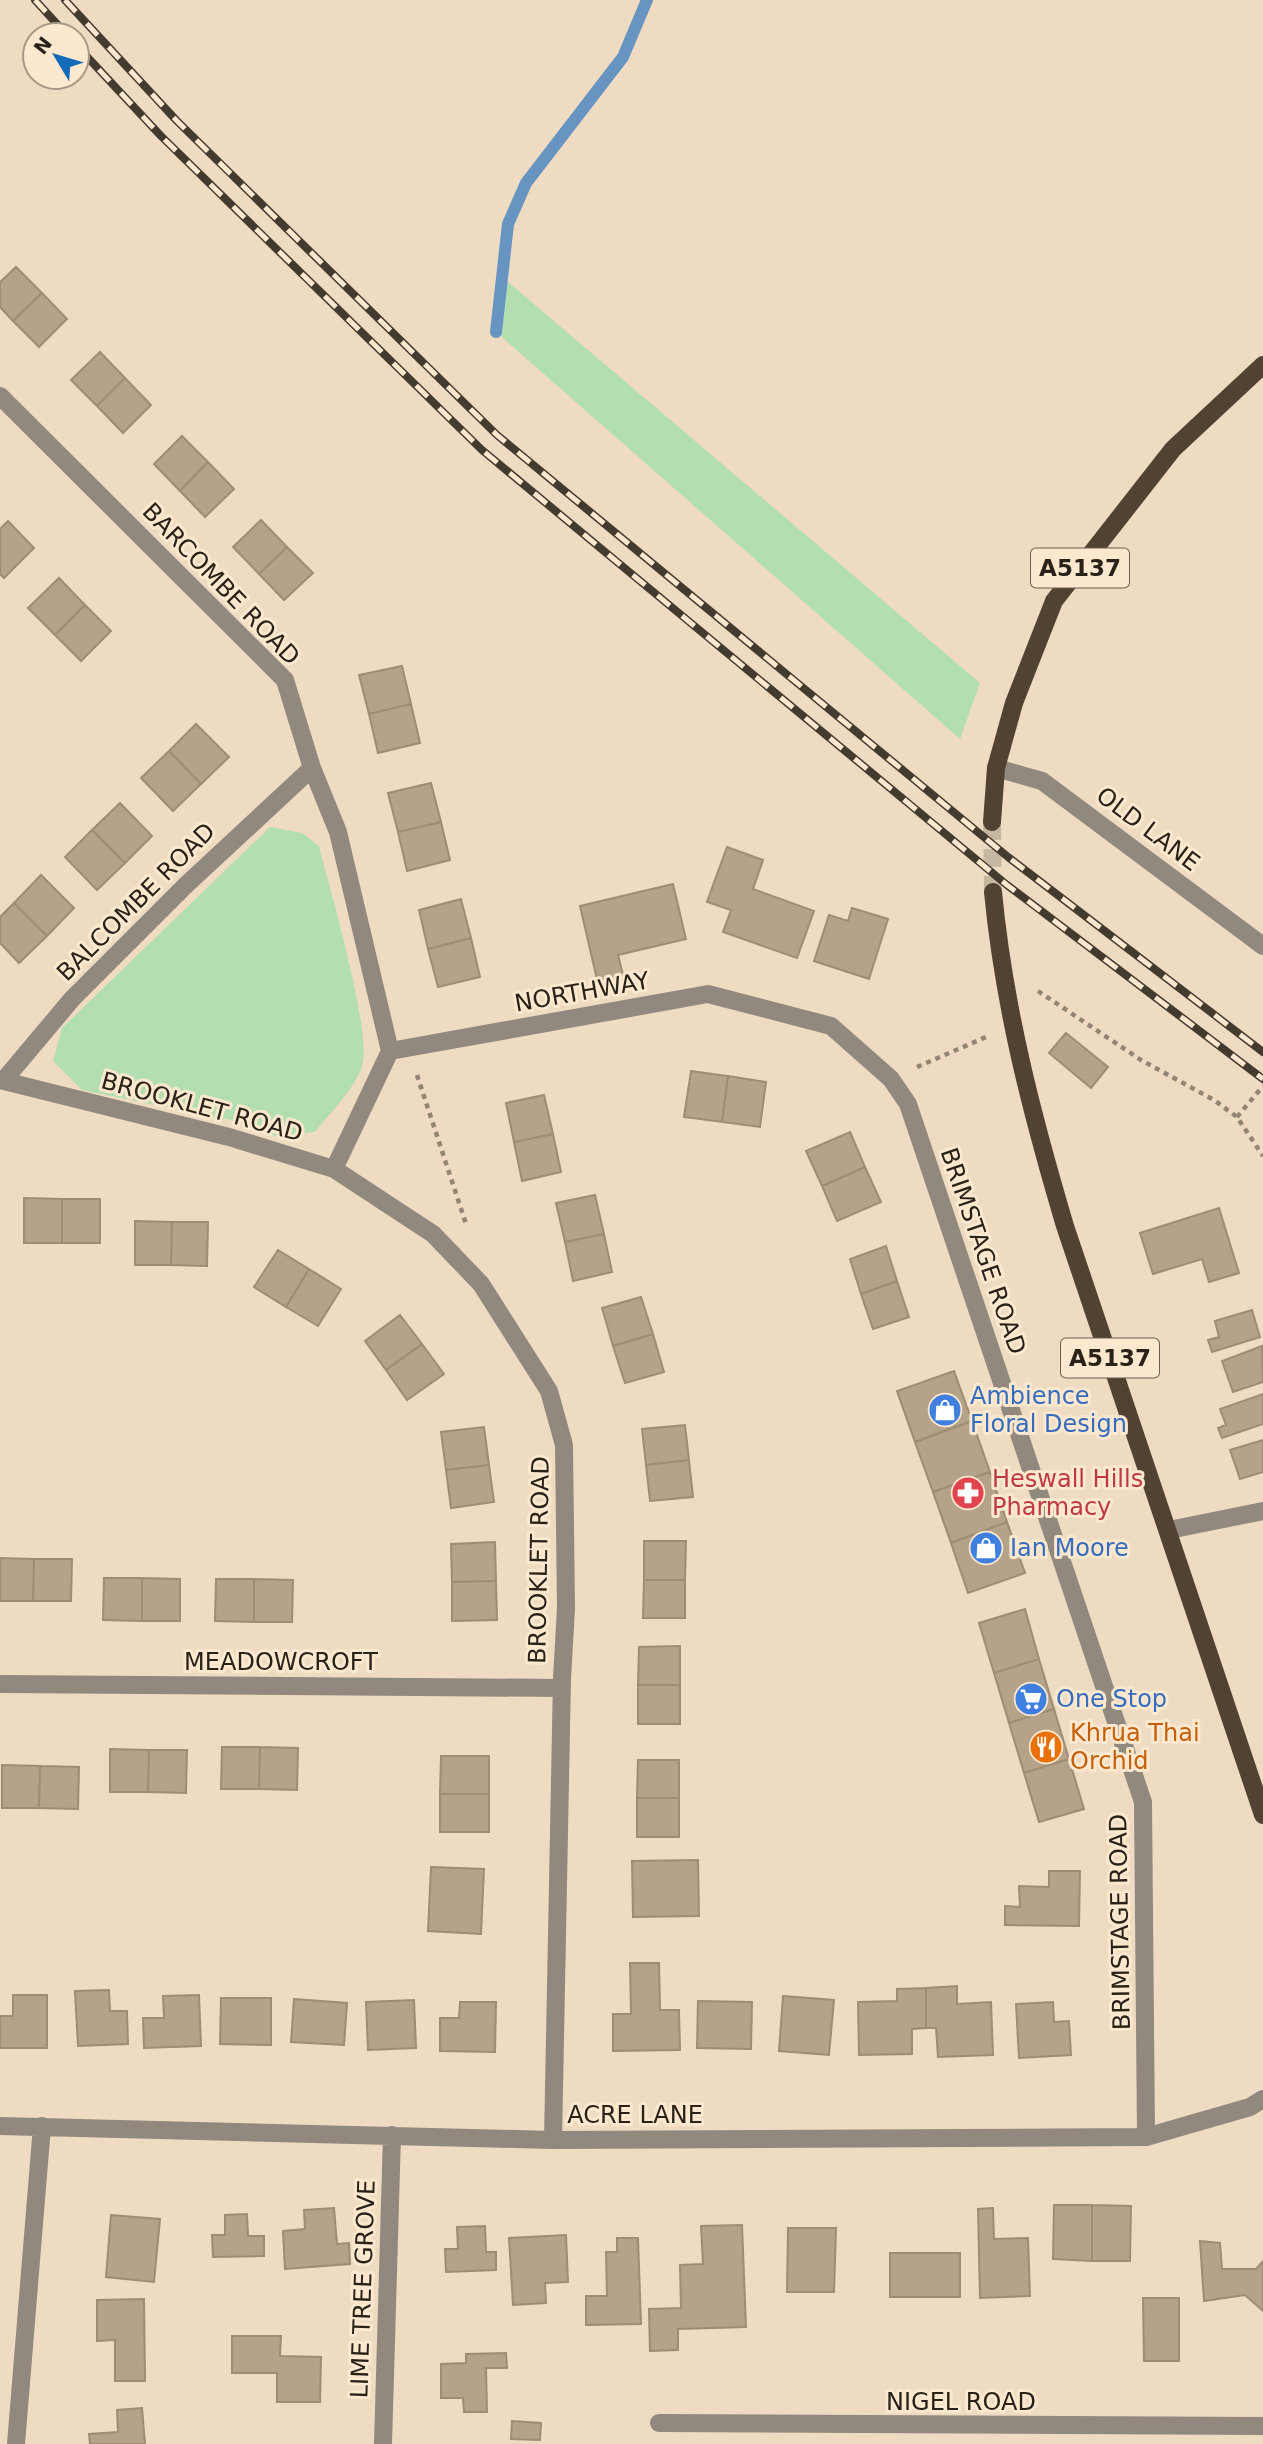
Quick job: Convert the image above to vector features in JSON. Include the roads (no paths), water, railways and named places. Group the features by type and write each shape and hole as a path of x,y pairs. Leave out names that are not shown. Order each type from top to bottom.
{"main road":[{"name":"A5137","path":"992,822 996,768 1014,703 1054,601 1173,449 1263,365"},
{"name":"A5137","path":"993,892 1011,1026 1037,1132 1065,1226 1263,1815"}],"street":[{"name":"BARCOMBE ROAD","path":"0,396 285,680 312,768 338,832 399,1050"},
{"name":"BALCOMBE ROAD","path":"2,1080 72,999 186,885 312,768"},
{"name":"OLD LANE","path":"996,768 1042,781 1263,946"},
{"name":"NORTHWAY","path":"399,1050 708,994 831,1026 891,1079"},
{"path":"334,1169 399,1050"},
{"name":"BRIMSTAGE ROAD","path":"891,1079 908,1104 1143,1802 1146,2137"},
{"name":"BROOKLET ROAD","path":"2,1080 229,1137 334,1169 433,1234 481,1284 549,1391 564,1445 566,1608 562,1688 554,2140"},
{"path":"1169,1530 1263,1511"},
{"name":"MEADOWCROFT","path":"0,1684 562,1688"},
{"name":"ACRE LANE","path":"0,2126 554,2140 1146,2137 1250,2107 1263,2099"},
{"path":"16,2444 42,2126"},
{"name":"LIME TREE GROVE","path":"383,2444 392,2135"},
{"name":"NIGEL ROAD","path":"659,2423 1263,2426"}],"waterway":[{"path":"496,332 508,224 526,183 623,57 647,0"}],"tunnel":[{"path":"992,822 993,892"}],"railway":[{"path":"35,0 54,21"},
{"path":"65,0 177,121 497,435 1008,857 1263,1052"},
{"path":"91,61 161,136 482,450 1007,885 1263,1079"}],"place":[{"name":"Ambience Floral Design","path":"945,1410"},
{"name":"Heswall Hills Pharmacy","path":"968,1493"},
{"name":"Ian Moore","path":"986,1548"},
{"name":"One Stop","path":"1031,1699"},
{"name":"Khrua Thai Orchid","path":"1046,1747"}]}
